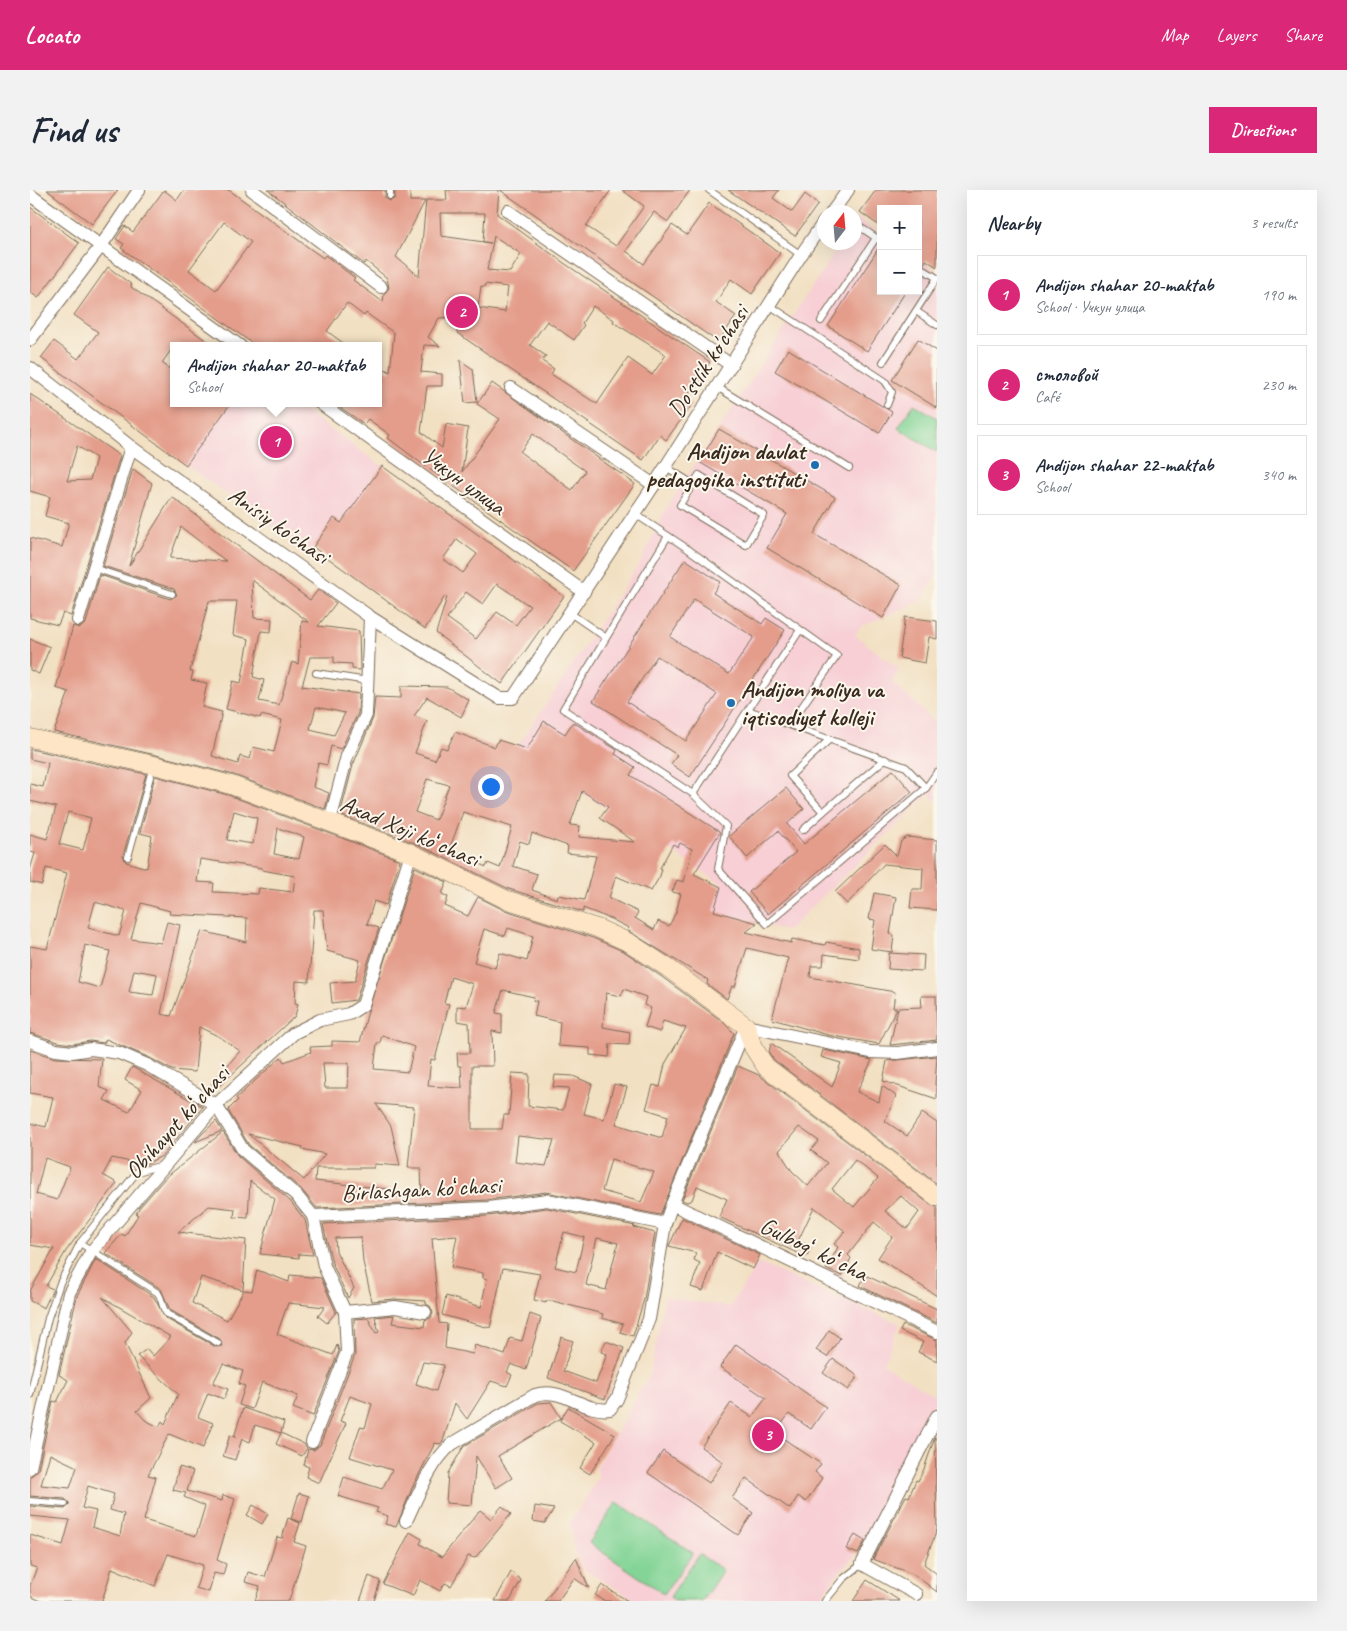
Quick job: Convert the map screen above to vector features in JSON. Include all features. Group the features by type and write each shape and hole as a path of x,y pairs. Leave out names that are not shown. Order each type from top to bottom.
{"street":[{"path":"30,340 101,246 140,190"},
{"path":"252,190 381,287"},
{"path":"839,205 848,190"},
{"path":"30,195 234,342"},
{"path":"508,211 731,365"},
{"name":"Do'stlik ko'chasi","path":"513,698 666,467 817,232"},
{"name":"Anisiy ko'chasi","path":"30,368 131,446 370,616 500,698 513,698"},
{"path":"511,388 654,485"},
{"name":"Учкун улица","path":"326,407 584,592"},
{"path":"78,620 131,446"},
{"path":"330,821 347,756 366,715 370,616"},
{"name":"Axad Xoji koʻchasi","path":"30,738 154,765 231,785 411,853 505,899 597,928 630,943 668,968 746,1026"},
{"name":"Obihayot koʻchasi","path":"30,1468 46,1389 69,1293 91,1252 216,1105 294,1033 320,1020 349,1014 363,1005 411,853"},
{"path":"746,1026 870,1052 898,1053 937,1048"},
{"path":"746,1026 753,1047 766,1067 937,1197"},
{"path":"406,1521 433,1464 442,1453 452,1444 535,1395 545,1392 557,1394 598,1411 610,1409 617,1399 649,1319 666,1224 672,1204 746,1026"},
{"name":"Birlashgan koʻchasi","path":"30,1041 56,1050 72,1052 91,1049 120,1053 147,1065 216,1105 243,1150 296,1195 313,1216 488,1208 548,1200 666,1224"},
{"name":"Gulbogʻ koʻcha","path":"672,1204 937,1332"},
{"path":"312,1442 347,1352 346,1312 324,1266 313,1216"},
{"path":"346,1312 395,1307 425,1312"},
{"path":"918,1597 862,1564 937,1416"}],"lane":[{"path":"709,190 801,255"},
{"path":"862,228 877,238"},
{"path":"822,321 877,242"},
{"path":"882,362 937,278 922,269"},
{"path":"769,305 885,381 892,392 887,405"},
{"path":"916,311 937,325"},
{"path":"717,387 849,468"},
{"path":"666,467 693,484"},
{"path":"699,475 764,515 746,545 680,505 693,484 699,475"},
{"path":"635,514 837,656 790,724"},
{"path":"668,536 563,709 693,794 726,826 718,869 767,924 926,788 937,772"},
{"path":"94,568 172,594"},
{"path":"570,613 605,637"},
{"path":"693,794 800,630"},
{"path":"316,673 368,681"},
{"path":"748,710 906,767 926,788"},
{"path":"823,812 790,776 830,739"},
{"path":"803,830 885,759"},
{"path":"128,857 154,765"},
{"path":"30,1395 48,1318 60,1283 80,1243 137,1172 167,1164"},
{"path":"80,1243 91,1252 158,1293 161,1298 162,1308 166,1314 218,1344"},
{"path":"32,1386 46,1389"},
{"path":"30,1501 66,1504"},
{"path":"825,1601 843,1579 862,1564"}],"shaded area":[{"path":"862,221 877,231 877,295 922,295 922,262 937,271 937,574 922,600 860,627 855,635 899,669 892,682 937,724 937,802 929,794 787,931 714,911 722,884 516,749 641,561 665,510 836,250 862,250"},
{"path":"228,407 300,407 382,466 341,523 334,519 309,553 186,465"},
{"path":"758,1263 900,1324 883,1364 937,1397 937,1401 866,1543 837,1575 818,1601 637,1601 583,1569 574,1550 570,1522 599,1477 596,1468 650,1374 665,1297 730,1307"}],"green space":[{"path":"914,404 937,418 937,452 898,428"},
{"path":"617,1502 693,1553 664,1594 589,1543"},
{"path":"699,1554 723,1570 702,1601 676,1601 670,1597"}],"building":[{"path":"47,190 118,190 92,224"},
{"path":"164,190 177,200 184,190 229,190 323,258 325,255 355,278 353,280 383,302 384,294 389,288 387,278 366,261 364,264 268,190 385,190 385,198 390,201 395,198 395,190 410,190 410,201 425,201 396,257 419,276 426,200 447,200 446,190 499,190 497,214 564,263 710,362 684,400 692,405 666,440 660,435 643,460 457,333 455,317 439,318 428,337 440,346 424,345 421,372 442,374 442,386 427,386 421,432 442,448 446,424 468,428 462,472 500,419 477,404 492,383 635,484 573,571 425,466 388,438 390,435 368,419 364,424 340,407 382,407 382,383 384,381 382,380 382,367 390,372 394,333 366,313 364,316 347,303 327,331 342,342 250,342 121,248 124,244 116,239 125,226 133,232","holes":["440,213 485,213 483,242 441,236","224,222 251,242 216,290 189,270","494,236 521,254 510,272 487,270","485,284 508,287 505,312 478,308 481,286 484,287","593,306 614,320 613,322 666,355 652,375 628,358 597,404 551,374 554,369 542,361 546,356 530,345 547,321 574,340 584,325 582,323","533,434 585,471 572,490 520,452"]},
{"path":"500,190 611,190 586,226 616,246 644,206 622,190 690,190 668,222 654,212 626,251 644,264 672,225 687,235 709,203 780,253 752,294 731,279 716,302 736,316 718,342"},
{"path":"728,190 779,190 773,198 792,212 805,194 818,204 795,236"},
{"path":"876,190 937,190 937,267 926,260 924,264 922,263 922,205 877,205 877,224 862,213 862,209"},
{"path":"30,207 79,243 38,298 30,292"},
{"path":"877,251 877,295 903,295 867,351 828,326"},
{"path":"108,267 132,285 131,287 208,342 170,342 170,351 162,363 170,369 170,407 228,407 186,465 41,358 54,341 78,359 98,332 74,315"},
{"path":"918,339 937,351 937,408 892,380"},
{"path":"788,349 892,412 879,433 775,371"},
{"path":"460,360 473,369 477,402 465,403"},
{"path":"30,394 120,456 71,616 63,613 58,625 30,618 30,538 62,547 69,523 45,516 50,497 30,491","holes":["77,446 96,458 90,480 67,481"]},
{"path":"719,429 835,497 814,534 901,585 883,618 767,548 787,514 699,462"},
{"path":"382,466 564,596 502,684 436,633 447,597 445,596 425,629 313,547 334,518 341,523","holes":["457,539 477,554 463,573 443,559","497,584 530,606 516,625 497,612 476,639 447,618 466,592 483,604"]},
{"path":"133,469 152,483 129,566 172,497 310,600 318,590 336,603 318,626 359,631 360,670 352,669 352,664 334,663 334,657 310,657 302,686 359,694 358,713 341,749 331,746 327,765 318,763 313,787 329,793 325,809 234,775 54,732 69,692 56,688 73,626 80,628 86,623 100,575 170,599 177,595 174,589 103,566","holes":["181,527 226,561 170,558","252,580 309,622 302,621 298,664 292,662 279,705 259,701 264,680 253,677 261,631 271,632 272,619 254,618","209,601 237,601 233,635 249,639 241,683 233,681 226,709 260,718 261,715 282,720 274,752 253,747 250,759 240,756 238,764 212,756 222,712 202,707 207,683 191,680 193,672 190,671","316,707 345,713 334,735 310,729"]},
{"path":"685,559 720,582 713,593 762,624 766,618 785,630 690,777 671,764 677,755 593,701","holes":["694,599 754,637 729,674 670,637","657,656 717,694 686,741 627,702"]},
{"path":"905,617 937,621 937,639 929,637 925,663 899,658"},
{"path":"30,639 50,647 39,674 30,670"},
{"path":"401,686 447,687 469,700 461,717 427,697 414,716 427,721 415,753 435,760 441,747 447,749 455,732 495,747 498,740 527,749 544,721 565,734 573,722 617,750 615,754 635,767 630,775 720,832 694,874 721,887 714,911 757,923 746,932 791,943 792,939 825,945 826,942 859,948 859,959 824,954 823,966 811,966 810,977 895,992 893,1008 897,1008 879,1044 828,1035 772,1019 788,958 747,948 735,987 732,986 727,999 707,984 708,980 627,930 629,928 611,919 583,908 583,912 509,889 415,843 340,815 353,765 373,718 375,697 401,698","holes":["427,779 449,785 436,820 415,812","582,791 608,807 600,818 635,842 579,837 580,826 570,825","463,812 512,827 500,868 488,863 486,867 449,850","532,833 568,846 567,853 596,856 584,900 558,895 557,899 532,890 537,874 513,866 520,841 529,844","680,843 692,849 684,882 677,880 672,892 681,894 676,912 669,926 658,921 654,930 635,918 638,912 609,898 616,876 651,891 660,876 662,869 660,868 673,844 678,847"]},
{"path":"30,749 146,774 123,856 126,862 147,868 152,836 140,833 155,776 228,795 400,860 386,905 374,901 367,924 379,928 356,1000 332,1003 330,983 355,981 360,960 327,951 323,910 314,910 309,982 296,981 295,1003 298,1004 295,1016 216,1089 211,1084 240,1051 220,1037 199,1027 195,1072 172,1070 150,1058 106,1039 104,1043 90,1041 72,1044 58,1042 30,1033 30,946 47,949 67,873 46,868 42,885 30,882 30,870 35,853 30,852 30,834 47,839 56,807 30,801 30,784 43,787 48,763 30,759","holes":["234,811 257,818 253,844 227,840","68,812 91,818 83,850 59,844","278,828 304,837 299,859 274,854","200,859 262,868 262,870 295,876 293,892 259,888 258,894 213,892 214,883 197,882","95,902 126,911 119,936 88,928","141,903 170,911 169,914 247,918 246,942 202,931 171,1016 161,1014 180,925 167,922 161,943 131,939","85,945 110,951 100,988 78,982","134,970 157,974 153,995 129,992"]},
{"path":"893,770 912,792 768,914 749,892 796,852 778,831 747,858 729,836 786,788 804,809 787,824 804,844"},
{"path":"907,837 937,840 937,910 910,908 912,889 922,889 923,868 884,864 847,904 835,892 885,844 897,856 901,841"},
{"path":"415,867 447,882 442,894 448,897 445,906 468,916 478,897 502,909 593,938 625,952 723,1022 734,1033 660,1215 546,1192 487,1200 317,1208 301,1189 249,1145 228,1110 238,1100 236,1098 281,1057 284,1062 311,1052 310,1047 332,1046 332,1041 360,1042 368,1011","holes":["508,928 533,936 527,961 500,953 495,968 474,962 484,929 505,936","451,977 473,984 466,1007 457,1006 457,1021 469,1023 470,1053 457,1053 458,1066 461,1066 462,1088 428,1086 431,1059 435,1060 449,1004 444,1003","624,989 646,997 644,1005 651,1008 645,1027 660,1032 663,1021 686,1028 665,1064 660,1087 653,1085 646,1109 668,1116 662,1138 616,1124 627,1087 614,1084 604,1119 584,1114 592,1084 573,1076 555,1075 553,1087 569,1088 563,1110 528,1106 529,1074 512,1073 509,1115 504,1115 502,1129 472,1129 472,1066 493,1066 492,1031 502,1033 502,1014 496,1013 503,990 534,997 533,1001 537,1001 534,1016 560,1022 558,1046 590,1048 590,1055 609,1057 610,1044 629,1045 630,1032 603,1027 606,993 621,996","382,1035 414,1047 408,1072 374,1069 377,1043 380,1043","323,1063 349,1063 348,1088 325,1088","376,1104 414,1107 408,1168 421,1168 422,1196 388,1197 389,1189 315,1181 316,1168 374,1168 375,1164 400,1166 391,1126","248,1134 303,1147 302,1149 325,1154 304,1180","518,1136 554,1140 546,1166 515,1162","611,1159 654,1172 641,1202 602,1191"]},
{"path":"874,893 896,897 890,934 894,935 892,952 871,949 875,920 869,919"},
{"path":"889,953 924,955 923,971 888,969"},
{"path":"921,996 936,996 937,1040 890,1045 898,1008 922,1007"},
{"path":"771,1043 832,1087 841,1063 821,1057 823,1050 872,1060 857,1092 879,1102 882,1086 896,1096 885,1121 907,1136 922,1113 937,1123 937,1184 774,1060 769,1053"},
{"path":"30,1050 55,1058 102,1059 99,1087 109,1091 104,1100 129,1112 142,1090 125,1080 132,1067 192,1101 192,1106 195,1102 203,1107 162,1156 131,1171 131,1162 112,1158 103,1175 117,1183 66,1251 46,1286 53,1289 44,1308 30,1301 30,1291 54,1249 30,1245 30,1123 46,1127 53,1097 30,1093","holes":["45,1158 70,1167 57,1200 36,1194"]},
{"path":"937,1056 935,1085 937,1086 937,1099 883,1081 887,1061"},
{"path":"738,1066 759,1075 931,1205 937,1207 937,1296 878,1258 892,1237 874,1222 848,1255 851,1258 842,1276 826,1269 838,1247 834,1244 845,1231 814,1207 798,1241 811,1247 806,1257 719,1217 727,1199 697,1186 692,1200 687,1202 682,1200","holes":["799,1127 819,1141 811,1150 827,1163 808,1186 792,1171 779,1151","855,1160 878,1178 854,1207 832,1189","901,1196 919,1212 907,1229 885,1211"]},
{"path":"216,1121 222,1131 195,1142 202,1134"},
{"path":"223,1132 238,1156 290,1201 305,1220 313,1255 299,1254 299,1258 260,1254 275,1199 250,1181 248,1218 234,1217 235,1209 209,1206 178,1232 246,1240 243,1290 201,1277 192,1303 227,1320 244,1290 252,1291 257,1270 289,1282 290,1275 321,1278 336,1312 327,1323 318,1316 325,1307 288,1303 277,1334 333,1355 337,1345 339,1351 313,1416 293,1408 298,1396 262,1382 252,1409 239,1405 245,1386 239,1384 243,1371 223,1364 213,1383 228,1389 224,1399 208,1393 198,1417 213,1423 203,1448 169,1434 148,1475 156,1477 144,1520 196,1536 205,1506 184,1497 186,1493 173,1490 179,1467 193,1471 187,1491 222,1501 223,1495 235,1499 217,1560 226,1564 223,1575 214,1573 209,1592 196,1588 203,1565 168,1554 155,1586 112,1568 102,1601 41,1601 30,1596 30,1585 37,1568 30,1566 30,1535 63,1545 70,1520 30,1516 30,1506 65,1509 70,1504 65,1499 30,1496 30,1477 38,1470 53,1401 57,1402 68,1380 59,1375 77,1296 96,1259 154,1297 165,1318 216,1347 222,1346 220,1339 170,1310 161,1289 105,1253 122,1234 125,1236 138,1215 136,1214 139,1208 165,1178","holes":["102,1297 171,1337 153,1356 147,1349 137,1356 178,1394 165,1424 162,1421 159,1427 145,1420 137,1411 151,1398 125,1343 132,1332","50,1454 77,1467 70,1488 41,1485","88,1486 114,1494 110,1510 124,1514 120,1536 92,1527 96,1511 82,1508"]},
{"path":"547,1208 635,1226 633,1227 655,1233 644,1299 633,1336 620,1332 623,1324 602,1318 603,1314 553,1301 546,1301 546,1303 534,1300 540,1274 503,1268 490,1328 442,1315 446,1296 481,1307 487,1279 483,1278 483,1273 451,1267 457,1236 432,1238 439,1323 447,1324 445,1348 473,1354 475,1345 505,1355 510,1338 522,1341 530,1314 541,1318 526,1370 511,1364 507,1372 512,1375 507,1386 491,1381 467,1419 455,1403 443,1441 440,1444 435,1443 413,1486 396,1527 385,1524 388,1516 376,1512 378,1508 338,1496 344,1477 382,1489 392,1470 350,1457 360,1427 365,1428 372,1404 350,1396 340,1421 346,1423 319,1483 306,1477 309,1467 304,1465 308,1449 314,1450 320,1445 355,1355 354,1319 368,1318 376,1333 379,1332 375,1317 394,1315 392,1323 424,1327 425,1320 431,1318 433,1313 430,1306 426,1304 426,1301 394,1299 372,1301 363,1262 361,1237 335,1238 336,1251 354,1288 348,1298 332,1263 323,1224 488,1216","holes":["564,1232 584,1237 576,1272 555,1267","597,1238 618,1243 606,1290 586,1285","423,1362 444,1365 436,1391 416,1384"]},
{"path":"682,1218 760,1255 753,1269 717,1252 703,1291 691,1287 700,1263 694,1260 696,1253 669,1246"},
{"path":"865,1275 937,1309 937,1323 860,1286"},
{"path":"903,1325 937,1340 937,1361 918,1352 923,1342 900,1331"},
{"path":"829,1330 840,1338 827,1357 816,1350"},
{"path":"561,1337 573,1341 563,1371 596,1383 607,1354 601,1352 606,1341 624,1348 605,1399 548,1378"},
{"path":"736,1344 826,1407 811,1429 789,1414 775,1433 821,1464 815,1472 822,1478 806,1502 798,1496 790,1509 746,1478 732,1498 753,1513 738,1535 648,1473 663,1451 709,1483 723,1462 701,1447 731,1403 752,1417 766,1398 720,1367"},
{"path":"833,1359 858,1376 848,1390 823,1373"},
{"path":"551,1402 561,1418 498,1456 512,1478 496,1488 476,1456 472,1505 446,1503 448,1473 464,1446 538,1403"},
{"path":"568,1407 615,1434 590,1474 580,1468 596,1442 560,1421"},
{"path":"243,1408 284,1422 281,1433 255,1425 250,1442 242,1439 235,1460 223,1456 230,1435 234,1436"},
{"path":"281,1433 304,1444 307,1448 302,1456 276,1444"},
{"path":"935,1437 937,1530 924,1564 937,1574 937,1592 915,1575 873,1559 906,1496 909,1497 916,1480 918,1481"},
{"path":"299,1493 309,1496 302,1522 291,1519"},
{"path":"253,1505 268,1514 262,1524 247,1515"},
{"path":"502,1506 511,1514 475,1558 468,1556 451,1586 445,1583 440,1591 420,1580 413,1596 383,1584 410,1532 422,1539 420,1544 442,1557 480,1510 491,1519"},
{"path":"535,1506 554,1509 545,1523 533,1521"},
{"path":"288,1518 300,1523 294,1542 306,1546 289,1601 255,1601 260,1586 245,1582 248,1572 265,1577 277,1537 282,1538"},
{"path":"855,1535 865,1541 858,1554 846,1549"},
{"path":"576,1558 589,1588 574,1578 558,1601 545,1601"},
{"path":"511,1572 521,1580 510,1601 495,1601"},
{"path":"369,1576 380,1581 374,1601 360,1601"},
{"path":"867,1580 900,1601 853,1601"},
{"path":"602,1585 628,1601 605,1601 595,1595"}],"place":[{"name":"столовой","path":"462,312"},
{"name":"Andijon shahar 20-maktab","path":"276,442"},
{"name":"Andijon davlat pedagogika instituti","path":"815,465"},
{"name":"Andijon moliya va iqtisodiyet kolleji","path":"731,703"},
{"name":"Andijon shahar 22-maktab","path":"768,1435"}]}
